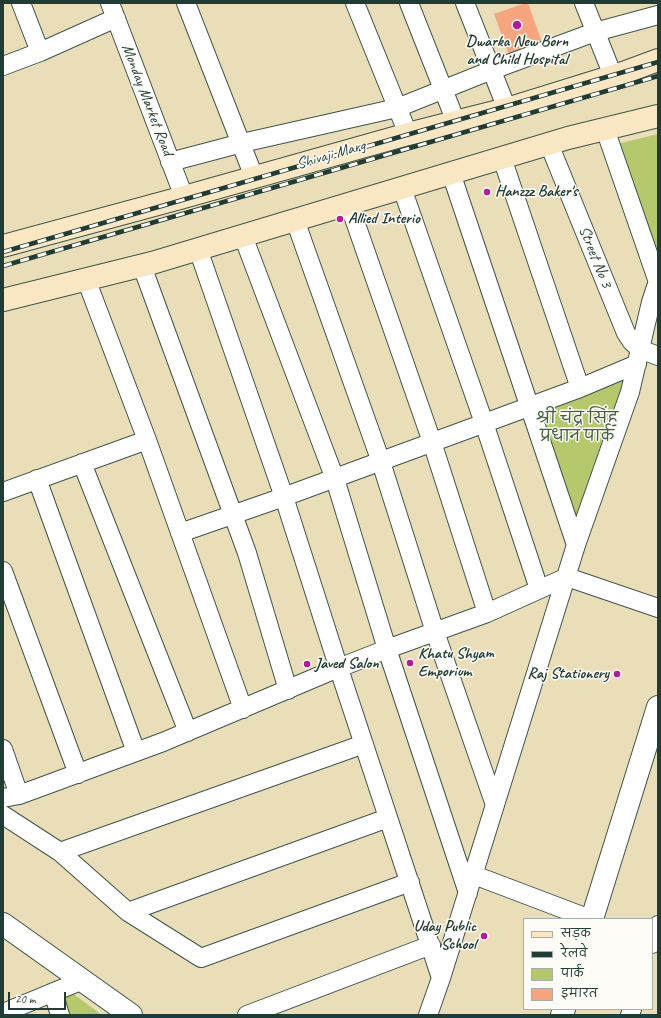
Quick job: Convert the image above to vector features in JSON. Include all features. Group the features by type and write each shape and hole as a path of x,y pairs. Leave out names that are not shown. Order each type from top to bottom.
{"main road":[{"name":"Shivaji Marg","path":"3,246 408,134 507,109 613,76 658,60"},
{"path":"3,300 142,266 549,144 658,116"}],"street":[{"path":"21,3 40,52"},
{"path":"186,3 254,177"},
{"path":"355,3 408,134"},
{"path":"410,3 456,122"},
{"path":"465,3 507,109"},
{"path":"584,3 613,76"},
{"path":"170,162 242,143 397,108 442,89 595,32 658,13 654,3"},
{"path":"3,66 40,52 113,10"},
{"name":"Monday Market Road","path":"113,10 184,197"},
{"path":"428,1015 442,978 576,545 630,392 651,302 658,282 605,129"},
{"name":"Street No 3","path":"549,144 626,333 632,342 638,357"},
{"path":"502,158 580,388"},
{"path":"451,174 576,545"},
{"path":"402,188 484,424 539,589"},
{"path":"349,204 432,442 487,613"},
{"path":"295,220 381,462 436,632 495,805"},
{"path":"243,236 335,479 387,649 468,893"},
{"path":"198,249 284,497 339,669 442,978"},
{"path":"142,266 247,553 288,690"},
{"path":"86,279 147,440 242,709"},
{"path":"180,533 335,479 580,388 638,357 658,356"},
{"path":"3,492 147,440"},
{"path":"82,463 188,732"},
{"path":"37,480 136,752"},
{"path":"3,571 78,774"},
{"path":"3,749 11,797 78,774 188,732 387,649 487,613 567,577 658,608"},
{"path":"591,918 658,707"},
{"path":"60,852 364,744"},
{"path":"3,815 60,852 128,912 201,958 410,882"},
{"path":"128,912 388,818"},
{"path":"474,876 588,918"},
{"path":"3,924 131,1015"},
{"path":"653,941 658,925"},
{"path":"247,1015 431,945"},
{"path":"3,1013 83,980"},
{"path":"53,992 60,1015"}],"green space":[{"path":"658,134 658,251 617,144"},
{"name":"श्री चंद्र सिंह प्रधान पार्क","path":"627,375 576,522 539,412"},
{"path":"53,979 102,1015 66,1015"}],"building":[{"path":"528,3 544,48 511,60 494,14"}],"railway":[{"path":"3,252 658,62"},
{"path":"3,266 658,76"}],"place":[{"name":"Dwarka New Born and Child Hospital","path":"517,25"},
{"name":"Hanzzz Baker's","path":"487,192"},
{"name":"Allied Interio","path":"340,219"},
{"name":"Khatu Shyam Emporium","path":"410,663"},
{"name":"Javed Salon","path":"307,664"},
{"name":"Raj Stationery","path":"617,674"},
{"name":"Uday Public School","path":"484,936"}]}
